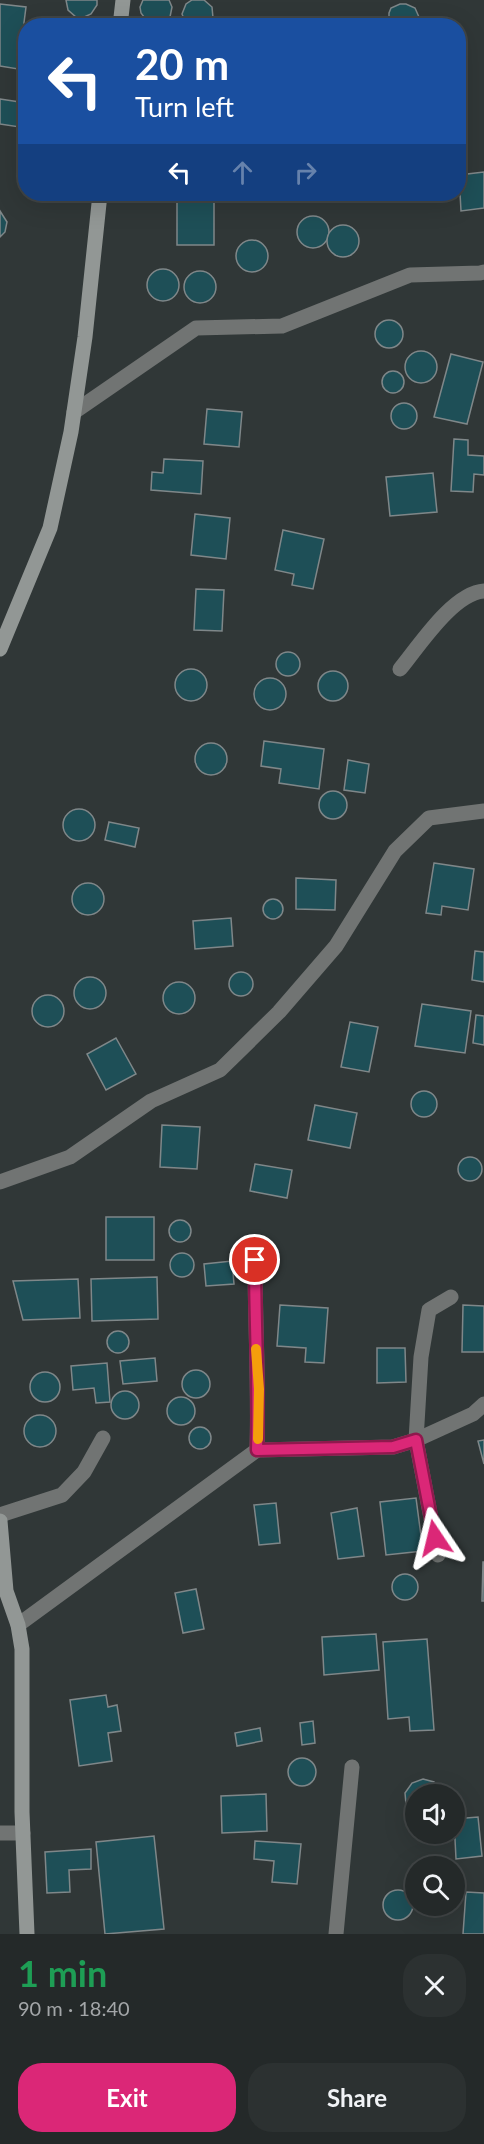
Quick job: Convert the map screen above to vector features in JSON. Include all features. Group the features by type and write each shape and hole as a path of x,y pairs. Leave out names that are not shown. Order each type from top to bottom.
{"street":[{"path":"121,18 123,0"},
{"path":"0,649 50,528 74,412 85,337 99,201"},
{"path":"74,412 196,328 282,326 410,275 484,272"},
{"path":"400,669 437,621 472,592 484,591"},
{"path":"0,1182 70,1157 151,1101 220,1070 279,1012 336,945 394,851 429,818 484,811"},
{"path":"255,1260 255,1322 259,1389 257,1450"},
{"path":"438,1555 416,1440 421,1358 429,1310 451,1297"},
{"path":"18,1625 257,1450 393,1447 416,1440 473,1414 484,1404"},
{"path":"0,1515 62,1495 84,1472 103,1438"},
{"path":"0,1521 3,1590 18,1625 22,1649 22,1833 27,1934"},
{"path":"336,1934 352,1767"},
{"path":"0,1833 22,1833"}],"building":[{"path":"66,0 97,0 97,5 91,14 82,18 76,17 68,10"},
{"path":"143,0 169,0 172,7 168,18 145,18 140,7"},
{"path":"192,0 204,0 212,7 213,18 184,18 182,14 186,4"},
{"path":"0,4 26,7 25,18 18,18 18,69 0,66"},
{"path":"406,4 415,8 419,18 389,18 391,8"},
{"path":"0,99 18,102 18,127 0,124"},
{"path":"484,172 484,208 461,211 460,201 466,201 466,174"},
{"path":"177,201 214,201 214,245 177,245"},
{"path":"0,211 7,222 5,232 0,237"},
{"path":"313,216 324,221 329,232 324,243 313,248 302,243 297,232 302,221"},
{"path":"343,225 354,230 359,241 354,252 343,257 332,252 327,241 332,230"},
{"path":"252,240 263,245 268,256 263,267 252,272 241,267 236,256 241,245"},
{"path":"163,269 174,274 179,285 174,296 163,301 152,296 147,285 152,274"},
{"path":"200,271 211,276 216,287 211,298 200,303 189,298 184,287 189,276"},
{"path":"389,320 399,324 403,334 399,344 389,348 379,344 375,334 379,324"},
{"path":"421,351 432,356 437,367 432,378 421,383 410,378 405,367 410,356"},
{"path":"451,354 483,362 467,424 434,417"},
{"path":"393,371 401,374 404,382 401,390 393,393 385,390 382,382 385,374"},
{"path":"404,403 413,407 417,416 413,425 404,429 395,425 391,416 395,407"},
{"path":"207,409 242,412 239,447 204,444"},
{"path":"454,439 468,440 468,455 484,456 484,475 474,474 473,492 451,491"},
{"path":"164,459 203,461 201,494 151,490 152,472 163,473"},
{"path":"433,473 437,512 390,516 386,477"},
{"path":"195,514 230,518 226,559 191,555"},
{"path":"283,530 324,539 313,589 292,585 294,574 275,570"},
{"path":"196,589 224,590 222,631 194,630"},
{"path":"288,652 297,655 300,664 297,673 288,676 279,673 276,664 279,655"},
{"path":"191,669 202,674 207,685 202,696 191,701 180,696 175,685 180,674"},
{"path":"333,671 343,676 348,686 343,696 333,701 323,696 318,686 323,676"},
{"path":"270,678 281,683 286,694 281,705 270,710 259,705 254,694 259,683"},
{"path":"264,741 324,749 319,789 279,783 281,769 261,766"},
{"path":"211,743 222,748 227,759 222,770 211,775 200,770 195,759 200,748"},
{"path":"348,760 369,764 365,793 344,790"},
{"path":"333,791 343,795 347,805 343,815 333,819 323,815 319,805 323,795"},
{"path":"79,809 90,814 95,825 90,836 79,841 68,836 63,825 68,814"},
{"path":"109,822 139,828 135,847 105,840"},
{"path":"434,863 474,869 468,910 442,906 441,915 426,913"},
{"path":"296,878 336,880 335,910 296,909"},
{"path":"88,883 99,888 104,899 99,910 88,915 77,910 72,899 77,888"},
{"path":"273,899 280,902 283,909 280,916 273,919 266,916 263,909 266,902"},
{"path":"231,918 233,946 195,949 193,921"},
{"path":"475,951 484,952 484,982 472,980"},
{"path":"241,972 249,976 253,984 249,992 241,996 233,992 229,984 233,976"},
{"path":"90,977 101,982 106,993 101,1004 90,1009 79,1004 74,993 79,982"},
{"path":"179,982 190,987 195,998 190,1009 179,1014 168,1009 163,998 168,987"},
{"path":"48,995 59,1000 64,1011 59,1022 48,1027 37,1022 32,1011 37,1000"},
{"path":"422,1004 471,1011 465,1053 415,1046"},
{"path":"476,1015 484,1016 484,1045 473,1043"},
{"path":"350,1022 378,1027 369,1072 341,1067"},
{"path":"116,1038 136,1074 106,1090 87,1054"},
{"path":"424,1091 433,1095 437,1104 433,1113 424,1117 415,1113 411,1104 415,1095"},
{"path":"315,1105 357,1113 350,1148 308,1140"},
{"path":"162,1125 200,1127 197,1169 160,1167"},
{"path":"470,1157 479,1160 482,1169 479,1178 470,1181 461,1178 458,1169 461,1160"},
{"path":"255,1164 292,1170 287,1198 250,1191"},
{"path":"106,1217 154,1217 154,1260 106,1260"},
{"path":"180,1220 188,1223 191,1231 188,1239 180,1242 172,1239 169,1231 172,1223"},
{"path":"182,1253 191,1256 194,1265 191,1274 182,1277 173,1274 170,1265 173,1256"},
{"path":"232,1261 234,1284 206,1286 204,1264"},
{"path":"157,1277 158,1319 92,1321 91,1279"},
{"path":"78,1279 80,1318 23,1320 13,1281"},
{"path":"280,1305 328,1308 324,1363 305,1362 306,1348 277,1346"},
{"path":"463,1305 484,1306 484,1352 462,1352"},
{"path":"118,1331 126,1334 129,1342 126,1350 118,1353 110,1350 107,1342 110,1334"},
{"path":"377,1348 405,1348 406,1382 377,1383"},
{"path":"155,1358 157,1381 123,1384 120,1361"},
{"path":"107,1363 110,1402 96,1403 94,1388 73,1390 71,1366"},
{"path":"196,1370 206,1374 210,1384 206,1394 196,1398 186,1394 182,1384 186,1374"},
{"path":"45,1372 56,1376 60,1387 56,1398 45,1402 34,1398 30,1387 34,1376"},
{"path":"125,1391 135,1395 139,1405 135,1415 125,1419 115,1415 111,1405 115,1395"},
{"path":"181,1397 191,1401 195,1411 191,1421 181,1425 171,1421 167,1411 171,1401"},
{"path":"40,1415 51,1420 56,1431 51,1442 40,1447 29,1442 24,1431 29,1420"},
{"path":"200,1427 208,1430 211,1438 208,1446 200,1449 192,1446 189,1438 192,1430"},
{"path":"484,1440 484,1464 478,1441"},
{"path":"416,1498 423,1551 386,1555 380,1502"},
{"path":"276,1503 280,1543 259,1545 254,1505"},
{"path":"357,1508 364,1556 338,1559 331,1513"},
{"path":"483,1562 484,1601 482,1601"},
{"path":"405,1574 414,1578 418,1587 414,1596 405,1600 396,1596 392,1587 396,1578"},
{"path":"196,1589 204,1629 183,1633 175,1593"},
{"path":"376,1634 379,1670 324,1675 322,1637"},
{"path":"427,1639 434,1730 410,1731 409,1717 388,1719 383,1642"},
{"path":"106,1695 108,1707 117,1705 121,1731 108,1733 112,1761 79,1766 70,1700"},
{"path":"313,1721 315,1743 302,1745 300,1723"},
{"path":"260,1728 262,1741 237,1746 235,1733"},
{"path":"302,1758 312,1762 316,1772 312,1782 302,1786 292,1782 288,1772 292,1762"},
{"path":"423,1779 435,1784 411,1784"},
{"path":"266,1794 267,1831 222,1833 221,1796"},
{"path":"478,1817 482,1856 465,1858 465,1856 456,1856 455,1844 465,1844 465,1818"},
{"path":"154,1836 164,1929 105,1934 96,1842"},
{"path":"255,1841 301,1844 297,1884 272,1882 274,1861 254,1859"},
{"path":"91,1849 91,1869 69,1870 70,1892 47,1893 45,1852"},
{"path":"392,1891 404,1891 405,1916 409,1916 404,1919 392,1919 384,1911 384,1899"},
{"path":"466,1892 484,1893 484,1934 463,1934"}],"slow traffic":[{"path":"256,1349 259,1389 258,1439"}],"route":[{"path":"255,1260 255,1322 259,1389 257,1450 393,1447 416,1440 435,1538"}]}
